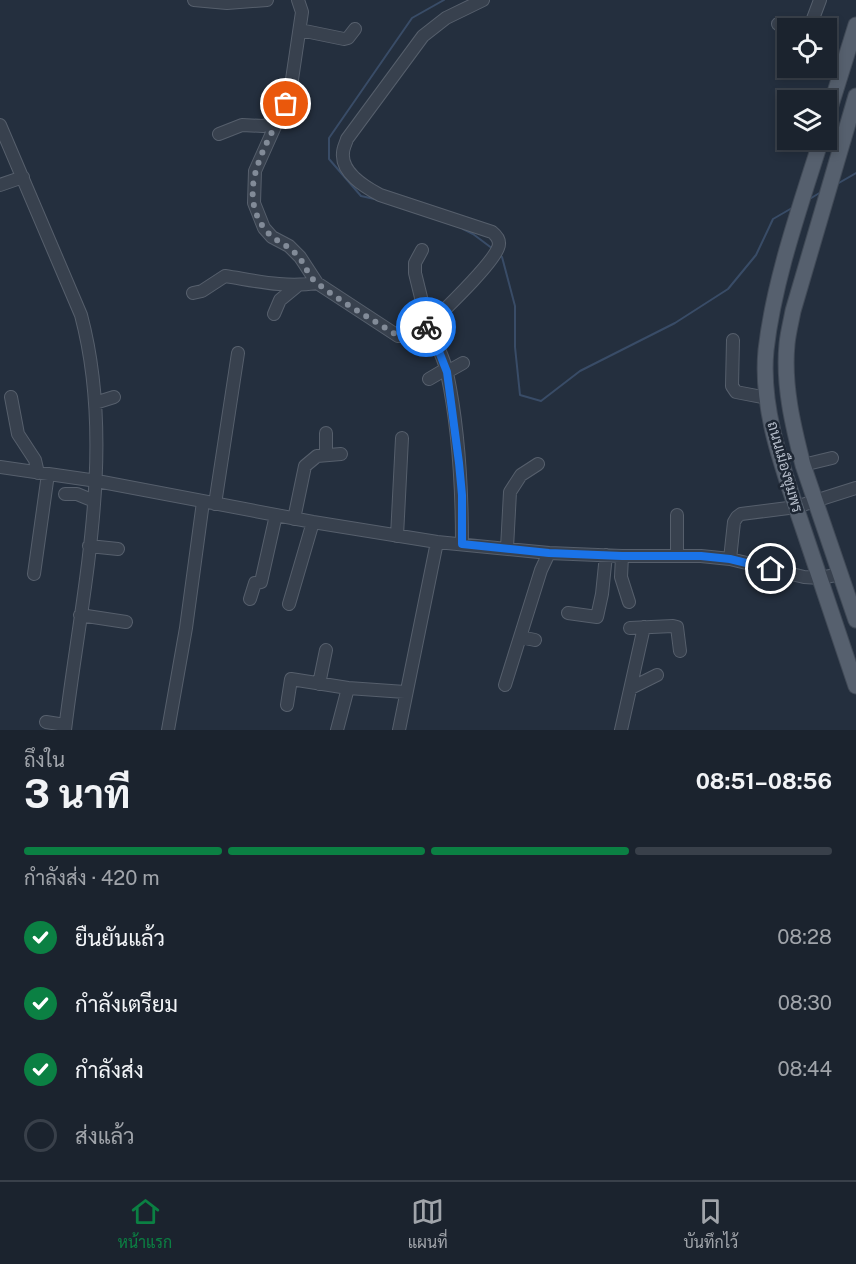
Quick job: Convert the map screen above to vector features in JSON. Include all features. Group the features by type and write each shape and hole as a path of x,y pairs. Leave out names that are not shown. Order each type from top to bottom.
{"main road":[{"path":"836,90 856,25"},
{"name":"ถนนเมืองชุมพร","path":"856,96 793,311 787,344 787,392 803,465 840,574 853,602 856,620"},
{"name":"ถนนเมืองชุมพร","path":"818,150 795,222 777,294 766,351 767,398 777,452 828,602 853,667 856,686"}],"street":[{"path":"194,0 227,3 267,0"},
{"path":"298,0 302,12 290,93 255,171 254,203 264,228 272,237 289,246 300,257 316,283 398,336 405,337 429,326 490,261 499,247 496,235 380,195 362,185 352,175 344,161 343,153 347,139 423,36 446,18 483,0"},
{"path":"814,18 820,0"},
{"path":"300,30 344,39 348,38 355,29"},
{"path":"219,134 242,125 263,126 278,122"},
{"path":"1,129 81,315 87,338 95,403 97,481 65,728 46,722"},
{"path":"0,184 23,177"},
{"path":"422,250 415,263 415,273 429,326 447,371 459,456 462,544"},
{"path":"193,293 202,291 225,276 297,286 316,283"},
{"path":"274,314 280,300 297,286"},
{"path":"733,340 732,386 736,392 767,398"},
{"path":"168,730 238,353"},
{"path":"429,379 463,363"},
{"path":"11,396 18,434 43,474 34,574"},
{"path":"95,403 114,397"},
{"path":"326,433 326,454"},
{"path":"397,536 402,438"},
{"path":"294,519 305,465 311,459 326,454 341,454"},
{"path":"803,465 832,458"},
{"path":"507,548 510,492 514,483 537,464"},
{"path":"0,467 97,481 276,516 437,542 549,553 622,556 677,555 730,559 804,577 820,578 840,574"},
{"path":"730,559 734,522 741,514 796,507 856,488"},
{"path":"66,494 77,494 94,501"},
{"path":"677,515 677,555"},
{"path":"250,599 255,583 261,582 276,516"},
{"path":"290,604 313,522"},
{"path":"399,730 437,542"},
{"path":"89,546 118,549"},
{"path":"505,685 541,570 549,553"},
{"path":"568,613 597,616 606,555"},
{"path":"622,556 621,577 629,602"},
{"path":"828,602 853,602"},
{"path":"80,615 126,621"},
{"path":"621,730 644,627"},
{"path":"630,628 678,627 680,651"},
{"path":"520,637 535,640"},
{"path":"319,684 326,650"},
{"path":"631,688 657,675"},
{"path":"287,705 291,679 348,688 405,692"},
{"path":"337,730 348,688"}],"waterway":[{"path":"379,200 361,196 329,159 329,138 412,18 444,0"},
{"path":"837,184 856,173"},
{"path":"808,200 821,192"},
{"path":"499,255 502,257 515,306 515,347 520,395 541,401 580,371 675,323 728,289 756,255 773,219 792,208"},
{"path":"463,229 493,249"}],"way so far":[{"path":"286,104 255,171 254,203 264,228 272,237 289,246 300,257 316,283 398,336 405,337 426,327"}],"route":[{"path":"426,327 429,326 447,372 458,447 462,495 462,544 549,553 701,556 730,559 771,569"}]}
